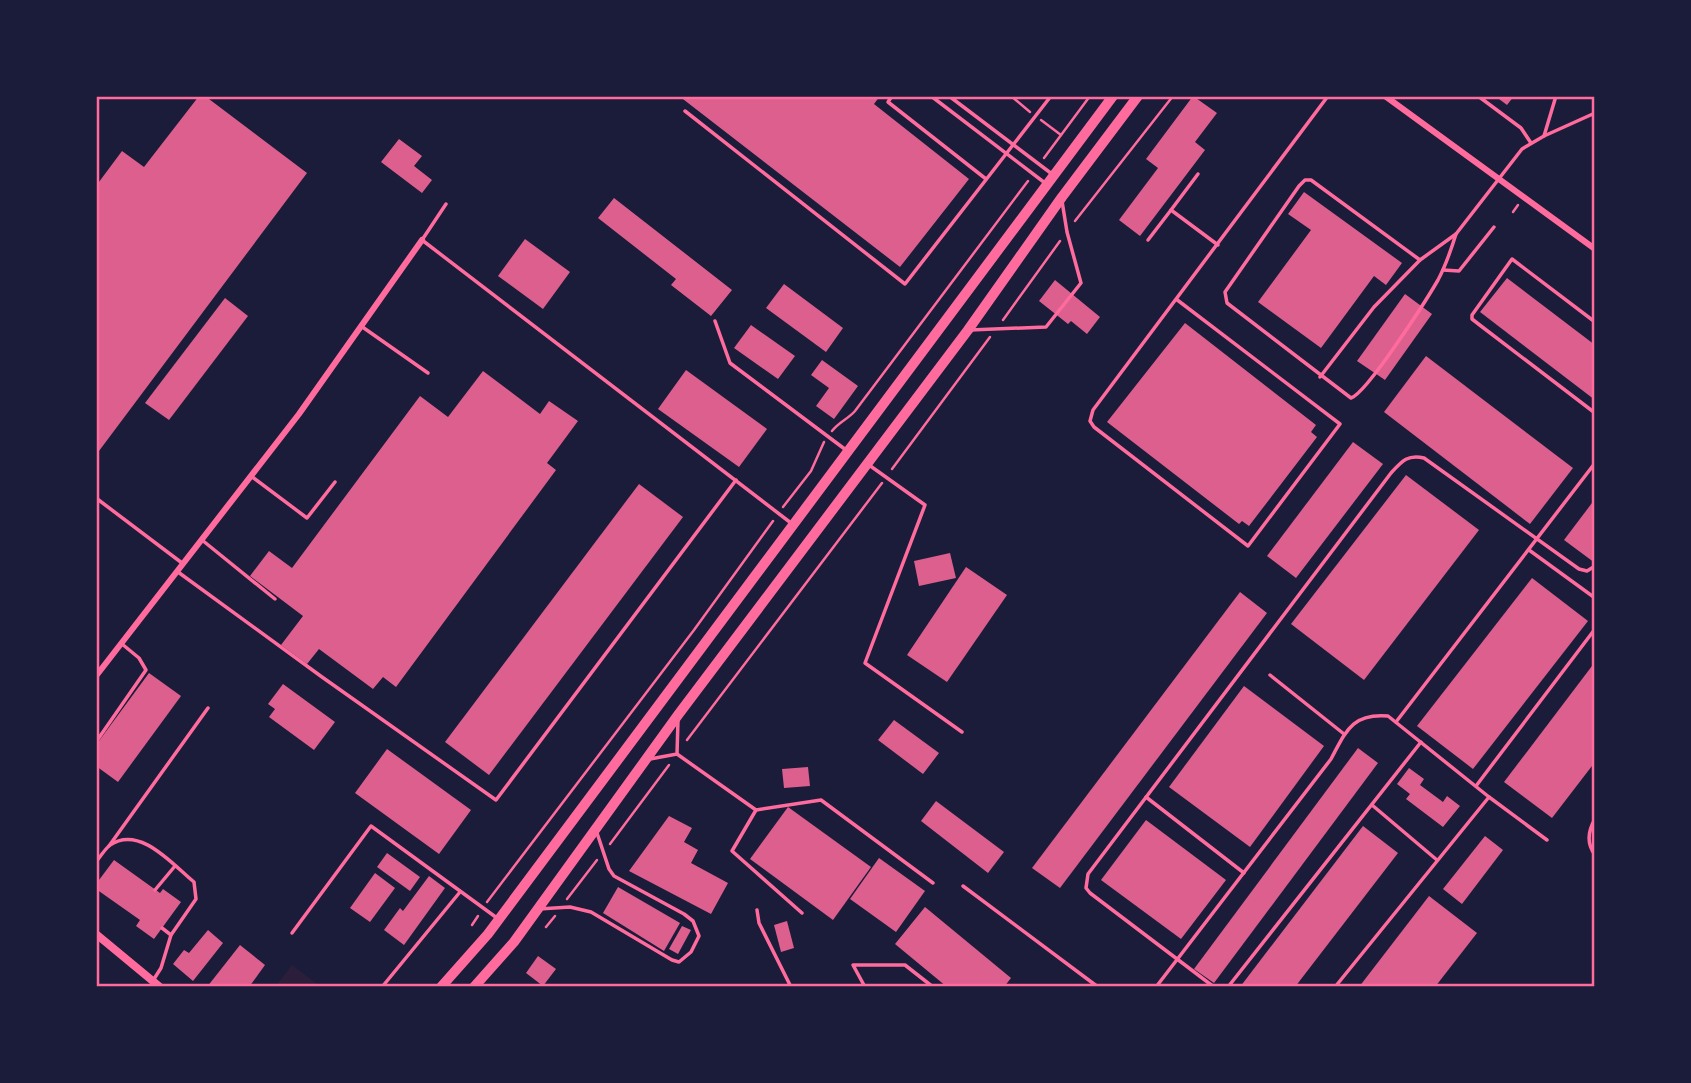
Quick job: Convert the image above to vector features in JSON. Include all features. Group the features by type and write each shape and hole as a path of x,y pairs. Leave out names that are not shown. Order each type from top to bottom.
{"main road":[{"path":"440,987 498,920 1113,96"},
{"path":"474,987 514,942 678,715 968,330 1062,197 1138,96"}],"street":[{"path":"1385,96 1595,249"},
{"path":"96,676 299,414 422,240"},
{"path":"96,934 157,984"}],"lane":[{"path":"892,96 888,102 986,179"},
{"path":"930,96 1046,185"},
{"path":"949,96 1054,176"},
{"path":"685,111 905,284 1051,96"},
{"path":"1177,299 1340,424 1248,547 1094,427 1090,421 1093,410 1328,96"},
{"path":"1478,96 1521,128 1532,143"},
{"path":"1544,136 1556,96"},
{"path":"1320,377 1374,307 1420,260 1456,234 1522,149 1595,113"},
{"path":"1148,240 1198,174"},
{"path":"1420,260 1311,180 1305,180 1225,292 1225,298 1227,303 1320,377 1351,398 1357,396 1413,317 1443,270 1456,234"},
{"path":"968,330 1046,327 1081,283 1067,232 1062,197"},
{"path":"446,204 422,240 793,524"},
{"path":"1171,209 1218,245"},
{"path":"1443,270 1459,271 1494,227"},
{"path":"1595,322 1512,259 1472,315 1472,319 1595,413"},
{"path":"715,321 730,363 848,451"},
{"path":"360,326 428,373"},
{"path":"1214,987 1086,888 1088,874 1391,473 1403,460 1413,456 1433,462 1578,569 1587,570 1595,566"},
{"path":"868,463 925,505 865,663 962,732"},
{"path":"1396,722 1595,463"},
{"path":"251,476 307,518 335,482"},
{"path":"177,572 496,800 736,480"},
{"path":"96,498 183,564"},
{"path":"202,540 275,599"},
{"path":"1529,550 1595,598"},
{"path":"1476,786 1595,629"},
{"path":"96,742 146,670 139,658 121,643"},
{"path":"1270,675 1344,734"},
{"path":"96,862 208,708"},
{"path":"677,754 678,715"},
{"path":"1156,987 1331,759 1344,734 1354,722 1367,717 1388,716 1547,840"},
{"path":"1228,987 1421,742"},
{"path":"648,759 677,754 756,810 821,800 933,883"},
{"path":"1146,797 1244,873"},
{"path":"1335,987 1489,797"},
{"path":"1371,805 1437,860"},
{"path":"756,810 732,851 802,913"},
{"path":"1595,819 1588,836 1590,848 1595,855"},
{"path":"292,933 371,826 498,920"},
{"path":"537,909 578,908 591,912 671,960 679,962 691,952 699,936 693,921 623,882 608,869 596,829"},
{"path":"105,850 124,839 139,840 194,882 196,898 171,935 157,984"},
{"path":"155,890 175,866"},
{"path":"963,886 1098,987"},
{"path":"382,987 460,892"},
{"path":"757,910 759,923 791,987"},
{"path":"162,928 171,935"},
{"path":"865,987 853,965 905,965 933,987"}],"path":[{"path":"1042,161 1090,96"},
{"path":"1076,219 1173,96"},
{"path":"838,424 855,411 1031,177"},
{"path":"1007,314 1062,238"},
{"path":"891,471 990,337"},
{"path":"790,497 811,471 821,447"},
{"path":"688,740 877,491"},
{"path":"494,893 646,695 771,524"},
{"path":"546,927 672,762"}],"shaded area":[{"path":"292,965 321,987 275,987"}],"building":[{"path":"199,96 205,96 307,173 96,455 96,186 122,151 144,167"},
{"path":"679,96 880,96 874,104 969,179 900,267"},
{"path":"1193,96 1217,113 1195,142 1205,150 1140,236 1119,220 1158,168 1146,159"},
{"path":"1495,96 1514,96 1507,105"},
{"path":"399,139 422,156 414,166 432,180 422,193 381,162"},
{"path":"1304,192 1402,263 1386,285 1374,276 1321,348 1258,302 1311,230 1288,214"},
{"path":"614,198 732,290 711,316 671,285 676,279 598,218"},
{"path":"525,239 570,272 543,309 498,276"},
{"path":"1507,278 1595,345 1595,400 1480,312"},
{"path":"1055,280 1100,317 1087,334 1071,321 1068,324 1039,301"},
{"path":"784,284 843,328 826,352 766,308"},
{"path":"1405,294 1432,314 1385,380 1357,361"},
{"path":"225,298 248,316 169,420 145,403"},
{"path":"1185,323 1316,425 1311,432 1317,437 1249,526 1242,521 1239,524 1107,422"},
{"path":"751,325 795,356 778,379 734,348"},
{"path":"1426,356 1573,468 1530,524 1384,412"},
{"path":"822,360 858,386 834,419 816,406 829,388 811,375"},
{"path":"686,370 767,429 739,467 658,409"},
{"path":"483,371 540,414 549,401 578,421 547,463 556,470 396,687 383,677 373,689 319,649 307,664 281,645 303,616 250,576 269,551 292,568 420,396 448,417"},
{"path":"1353,442 1383,464 1296,578 1267,556"},
{"path":"1406,475 1479,530 1364,680 1291,624"},
{"path":"639,484 683,517 489,775 445,742"},
{"path":"1595,499 1595,563 1564,540"},
{"path":"950,553 956,578 919,586 914,561"},
{"path":"966,567 1007,595 947,682 907,655"},
{"path":"1532,578 1588,621 1473,769 1417,726"},
{"path":"1240,592 1267,613 1060,888 1032,868"},
{"path":"1595,662 1595,762 1552,818 1504,782"},
{"path":"149,673 181,696 118,782 96,766 96,745"},
{"path":"283,684 335,722 314,750 269,717 275,709 268,704"},
{"path":"1244,686 1324,746 1250,847 1169,787"},
{"path":"894,720 939,753 923,774 878,740"},
{"path":"1358,748 1378,763 1214,983 1194,969"},
{"path":"387,749 471,810 439,854 355,793"},
{"path":"808,767 810,786 784,788 782,769"},
{"path":"1409,768 1424,779 1420,785 1443,802 1447,796 1460,806 1443,827 1406,799 1410,794 1397,784"},
{"path":"936,801 1004,852 988,873 921,821"},
{"path":"788,807 871,867 833,920 750,859"},
{"path":"669,816 692,828 684,842 698,850 691,863 728,883 711,914 629,871"},
{"path":"1146,820 1226,880 1181,939 1101,880"},
{"path":"1363,826 1398,853 1295,987 1240,987"},
{"path":"1485,836 1503,850 1462,904 1443,889"},
{"path":"387,853 420,877 410,891 377,867"},
{"path":"879,858 925,891 896,932 850,899"},
{"path":"114,860 160,893 163,889 181,902 154,939 136,926 140,920 96,889 96,884"},
{"path":"375,873 395,888 370,922 350,908"},
{"path":"429,876 445,888 404,945 384,930 400,908 403,911"},
{"path":"618,887 680,923 664,951 603,913"},
{"path":"1429,896 1477,933 1435,987 1359,987"},
{"path":"925,907 1011,978 1004,987 947,987 895,944"},
{"path":"787,921 794,948 781,952 774,925"},
{"path":"682,926 691,930 678,954 669,949"},
{"path":"208,930 223,943 193,981 173,964 184,950 189,953"},
{"path":"240,945 265,965 249,987 207,987"},
{"path":"538,956 556,969 543,986 526,973"}]}
